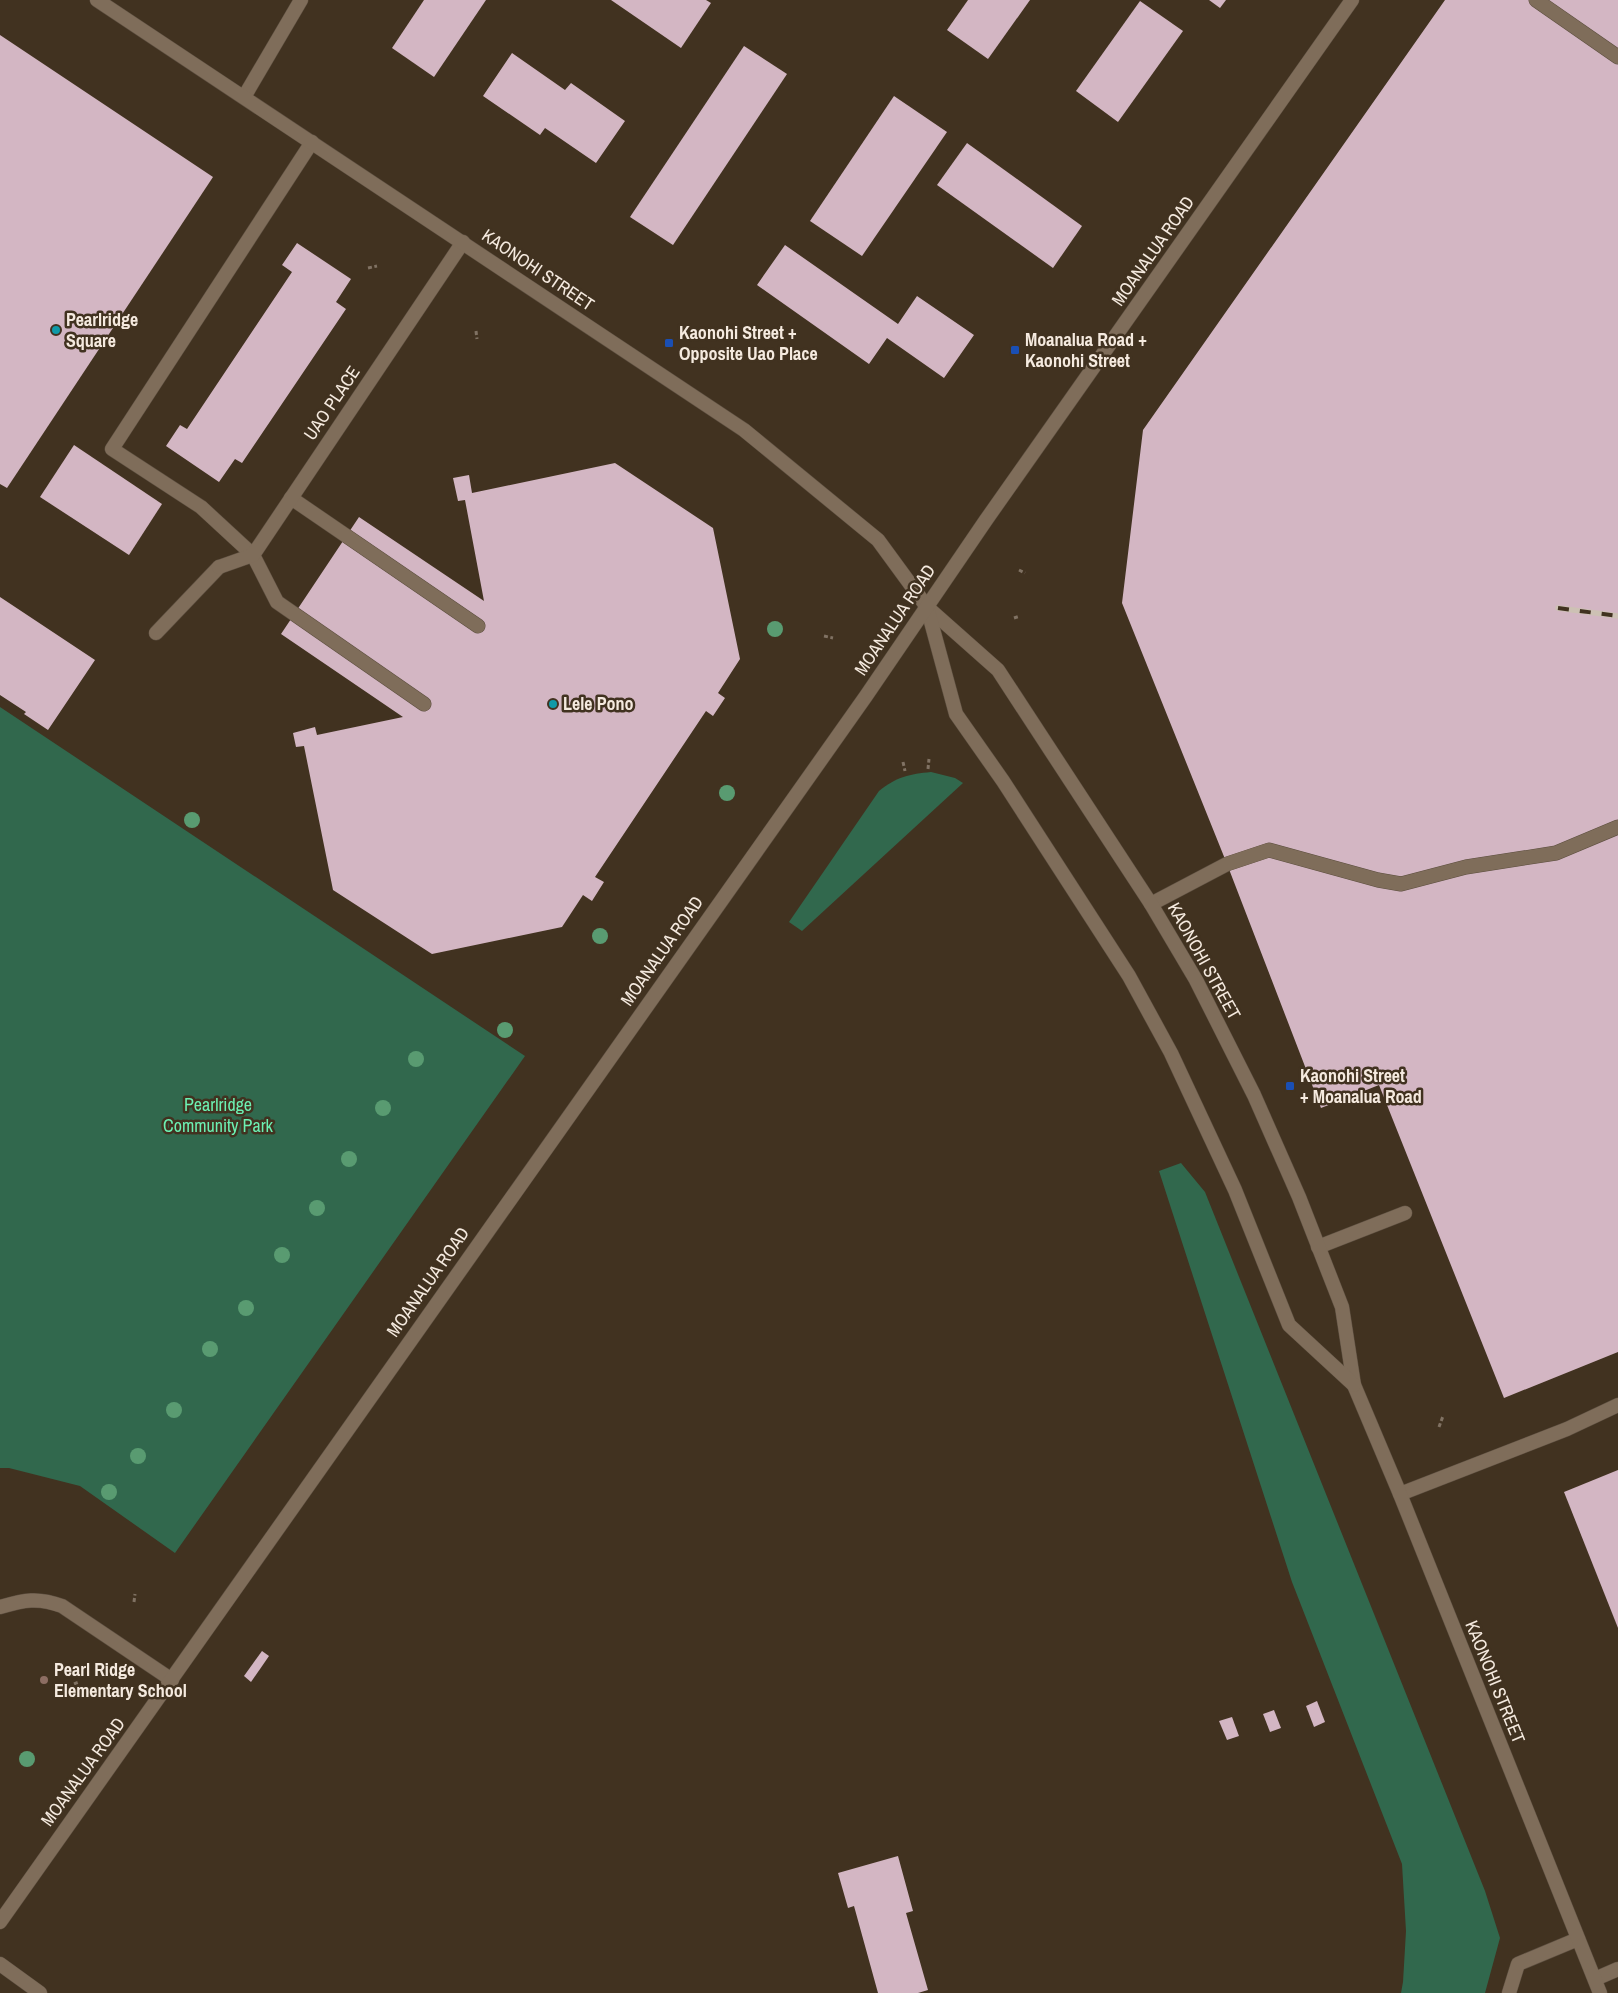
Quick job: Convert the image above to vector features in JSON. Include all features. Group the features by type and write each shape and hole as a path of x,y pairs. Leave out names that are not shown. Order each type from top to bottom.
{"street":[{"name":"KAONOHI STREET","path":"97,0 744,430 878,540 927,607 998,670 1150,904 1196,980 1254,1095 1299,1197 1342,1307 1354,1385 1400,1494 1600,1993"},
{"path":"244,97 300,0"},
{"name":"MOANALUA ROAD","path":"0,1922 860,704 1352,0"},
{"path":"1536,0 1618,57"},
{"path":"312,142 112,449 201,507 253,555 277,602 424,704"},
{"name":"UAO PLACE","path":"253,555 463,242"},
{"path":"291,498 478,626"},
{"path":"156,633 219,567 253,555"},
{"name":"KAONOHI STREET","path":"927,607 956,714 1003,781 1134,984 1171,1053 1235,1190 1289,1325 1354,1385"},
{"path":"1150,904 1227,864 1269,850 1378,880 1401,884 1466,868 1556,853 1618,827"},
{"path":"1318,1247 1405,1213"},
{"path":"1400,1494 1567,1429 1618,1405"},
{"path":"0,1608 34,1599 50,1601 62,1606 172,1680"},
{"path":"1509,1993 1518,1964 1578,1939"},
{"path":"0,1964 40,1993"},
{"path":"1594,1979 1618,1969"}],"path":[{"path":"368,268 377,266"},
{"path":"476,331 477,339"},
{"path":"1019,570 1025,573"},
{"path":"1014,618 1020,616"},
{"path":"824,636 833,638"},
{"path":"928,769 929,758"},
{"path":"903,762 906,771"},
{"path":"1439,1427 1443,1416"},
{"path":"134,1602 135,1594"},
{"path":"74,1684 79,1682"}],"green space":[{"name":"Pearlridge Community Park","path":"0,707 525,1056 175,1553 80,1486 9,1468 0,1468"},
{"path":"931,772 955,778 963,783 802,931 789,922 879,791 891,782 904,777"},
{"path":"1181,1163 1205,1192 1485,1891 1500,1938 1485,1993 1401,1993 1406,1931 1402,1864 1292,1582 1159,1171"}],"building":[{"path":"424,0 486,0 434,77 392,48"},
{"path":"611,0 706,0 711,3 681,48"},
{"path":"968,0 1030,0 988,59 947,30"},
{"path":"1209,0 1226,0 1220,8"},
{"path":"1445,0 1618,0 1618,1352 1504,1398 1379,1085 1321,1108 1227,864 1122,603 1143,430"},
{"path":"1140,1 1183,31 1118,122 1076,91"},
{"name":"Pearlridge Square","path":"0,35 213,177 7,488 0,484"},
{"path":"744,46 787,74 673,245 630,217"},
{"path":"512,53 565,90 571,83 625,121 596,163 545,128 540,135 483,96"},
{"path":"894,96 947,132 862,256 810,221"},
{"path":"967,143 1082,226 1053,268 937,185"},
{"path":"297,243 351,279 336,302 346,309 242,463 235,459 219,482 166,446 180,425 187,429 292,272 282,265"},
{"path":"785,245 898,324 917,296 974,335 944,378 887,338 869,364 757,285"},
{"path":"74,445 162,504 129,555 40,497"},
{"name":"Lele Pono","path":"615,463 713,528 740,659 718,693 725,698 713,716 706,711 595,877 604,882 592,901 583,895 562,927 432,954 333,890 304,746 296,747 293,733 315,727 317,735 403,717 281,634 359,517 484,601 465,500 458,501 453,478 469,475 472,493"},
{"path":"0,597 95,660 48,730 24,714 26,712 0,695"},
{"path":"1618,1470 1618,1628 1564,1492"},
{"path":"262,1651 269,1656 251,1682 244,1676"},
{"path":"1317,1701 1325,1722 1314,1727 1306,1706"},
{"path":"1274,1710 1281,1728 1270,1732 1263,1714"},
{"path":"1232,1717 1239,1736 1227,1740 1219,1721"},
{"path":"898,1856 913,1911 906,1913 928,1990 918,1993 878,1993 854,1906 848,1908 838,1873"}],"railway":[{"path":"1558,608 1618,616"}],"place":[{"name":"Pearlridge Square","path":"56,330"},
{"name":"Kaonohi Street + Opposite Uao Place","path":"669,343"},
{"name":"Moanalua Road + Kaonohi Street","path":"1015,350"},
{"name":"Lele Pono","path":"553,704"},
{"name":"Kaonohi Street + Moanalua Road","path":"1290,1086"},
{"name":"Pearl Ridge Elementary School","path":"44,1680"}]}
